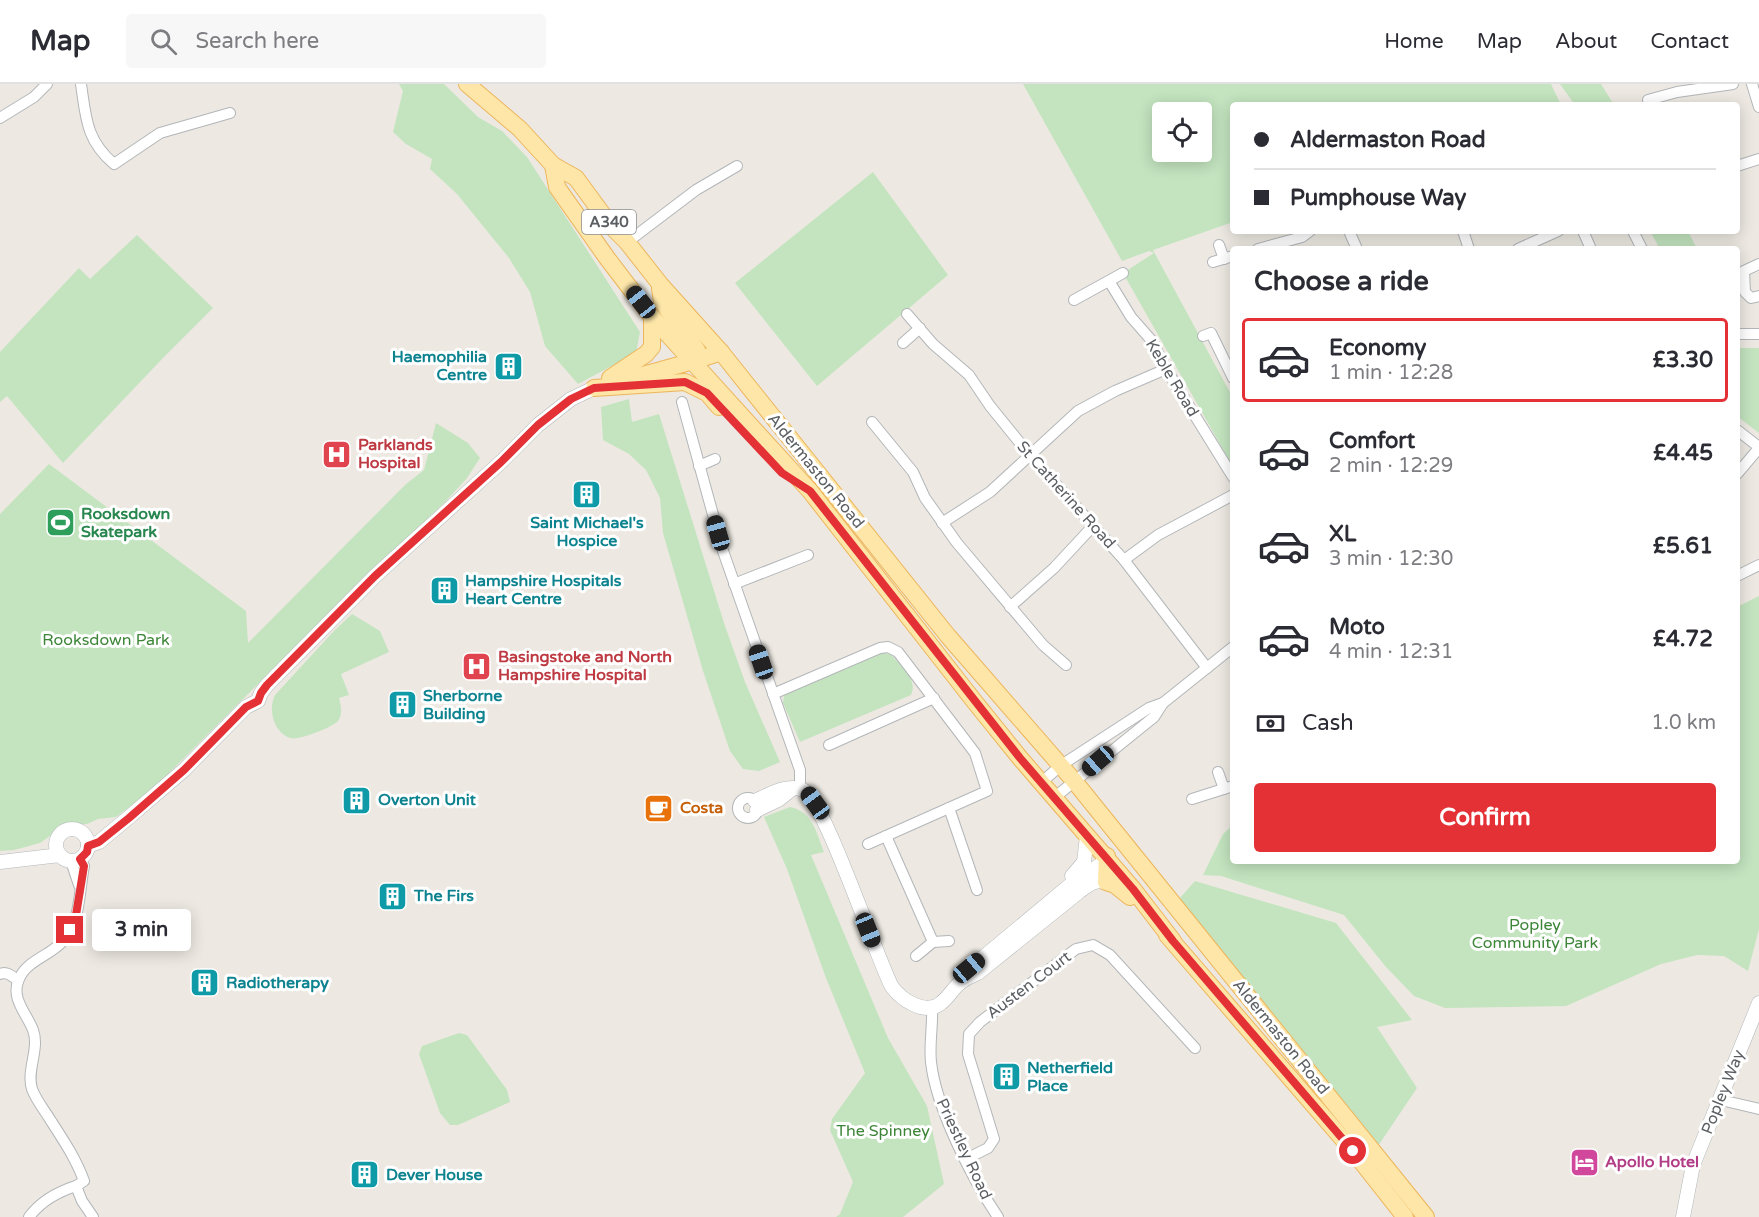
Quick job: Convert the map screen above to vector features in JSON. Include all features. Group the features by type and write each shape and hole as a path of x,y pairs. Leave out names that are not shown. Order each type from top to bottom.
{"main road":[{"name":"Aldermaston Road","path":"467,84 520,129 554,165 576,178 612,227 631,240 660,284 721,352 948,636 1074,782 1426,1217"},
{"name":"Aldermaston Road","path":"554,165 557,187 607,258 652,316 810,491 974,701 1133,889 1173,941 1353,1151 1405,1217"},
{"path":"607,258 631,240"},
{"name":"A340","path":"660,284 662,302 697,350 693,362"},
{"path":"594,388 646,354 652,347 652,316"},
{"path":"594,388 693,362 721,352"},
{"path":"594,388 685,382 693,362"},
{"name":"A340","path":"685,382 707,393 782,473 810,491"},
{"name":"Aldermaston Road","path":"1074,782 1106,837 1108,860 1106,882 1128,894 1173,941"},
{"path":"1108,860 1125,856 1135,857"}],"street":[{"path":"0,118 34,97 47,84"},
{"path":"81,84 88,131 94,142 114,164 160,133 230,112"},
{"path":"1648,100 1677,92 1733,84"},
{"path":"1752,84 1759,107"},
{"path":"1740,165 1759,159"},
{"path":"631,240 696,190 737,166"},
{"path":"1269,246 1306,234"},
{"path":"1524,246 1550,234"},
{"path":"1213,262 1229,257 1219,244"},
{"path":"1759,264 1744,271 1745,292 1751,298 1759,296"},
{"path":"1074,300 1123,273"},
{"name":"Keble Road","path":"1109,281 1131,317 1152,341 1166,369 1230,472"},
{"name":"St Catherine Road","path":"907,314 933,344 969,375 990,406 1029,454 1124,560 1207,668"},
{"path":"903,343 920,328"},
{"path":"1203,336 1211,333 1230,371"},
{"path":"1740,334 1759,334"},
{"path":"942,523 990,492 1078,411 1115,391 1166,369"},
{"path":"88,846 99,842 121,824 184,770 246,707 258,701 267,685 375,576 501,462 538,425 571,399 594,388"},
{"path":"682,402 734,584 800,770 797,788 778,800 756,806"},
{"path":"872,422 913,472 925,498 942,523 1042,645 1066,665"},
{"path":"1740,432 1759,447 1740,470"},
{"path":"699,466 715,459"},
{"path":"1124,560 1158,535 1230,497"},
{"path":"1010,607 1054,568 1093,526"},
{"path":"734,584 808,555"},
{"path":"1740,574 1759,565"},
{"path":"773,694 880,648 888,647 898,652 975,753 987,791 868,844"},
{"path":"1054,798 1154,717 1163,703 1230,649"},
{"path":"829,745 934,698"},
{"path":"1042,782 1060,766 1149,708 1163,703"},
{"path":"1192,799 1228,787 1218,772"},
{"path":"797,788 808,792 824,820 892,987 908,1002 923,1007 940,1004 961,982 969,968 1075,880 1108,860"},
{"path":"949,808 977,890"},
{"path":"29,1217 38,1205 84,1181 77,1162 33,1089 32,1065 35,1044 33,1030 19,1003 18,981 31,964 57,947 67,936 76,915 84,866 67,855 57,840 63,832 73,829 83,833 106,831 121,824"},
{"path":"6,861 37,855 87,852 88,842 83,833"},
{"path":"886,836 933,942"},
{"path":"1032,915 1037,906 1081,868 1087,851 1087,836"},
{"path":"961,982 978,973 1093,882 1100,880 1106,882"},
{"path":"916,956 933,942 949,941"},
{"name":"Austen Court","path":"966,1159 988,1148 994,1139 968,1054 969,1034 980,1022 1076,949 1093,945 1110,955 1195,1048"},
{"path":"0,974 11,975 18,981"},
{"name":"Popley Way","path":"1683,1217 1693,1165 1759,1004"},
{"name":"Priestley Road","path":"932,1007 930,1042 934,1082 942,1107 966,1159 998,1217"},
{"path":"1721,1100 1759,1109"},
{"path":"76,1186 82,1202 93,1217"}],"green space":[{"path":"399,84 444,84 478,117 502,131 527,157 640,332 636,353 578,384 545,346 530,292 509,258 457,194 430,169 432,159 406,144 393,132 403,91"},
{"path":"1023,84 1551,84 1560,102 1230,102 1230,223 1153,250 1230,392 1230,462 1123,273 1154,253 1149,251 1122,261"},
{"path":"1560,84 1601,84 1612,102 1573,102"},
{"path":"873,172 948,275 817,386 735,283"},
{"path":"1652,234 1690,234 1696,246 1658,246"},
{"path":"137,235 213,308 63,463 7,396 0,402 0,352 79,268 90,279"},
{"path":"1740,348 1759,348 1759,433 1740,418"},
{"path":"629,399 632,422 659,414 725,626 745,682 780,762 759,771 743,769 730,751 703,671 663,533 660,498 646,470 629,454 603,440 601,407"},
{"name":"Rooksdown Park","path":"436,423 468,443 480,458 467,478 154,788 116,817 98,819 87,824 67,824 40,843 0,851 0,514 49,464 246,611 248,643 406,484 424,470"},
{"name":"Popley Community Park","path":"1759,596 1759,929 1748,971 1724,956 1697,955 1661,964 1566,1006 1445,1008 1414,996 1386,967 1344,915 1221,876 1203,875 1223,834 1230,828 1230,864 1740,864 1740,606"},
{"path":"352,614 380,631 389,652 341,674 349,695 339,698 341,713 335,724 300,737 290,738 284,735 276,725 272,713 275,695"},
{"path":"883,653 891,654 911,679 913,689 911,695 800,742 783,703 784,695"},
{"name":"The Spinney","path":"790,807 804,813 816,830 824,852 811,855 888,1038 927,1106 944,1184 903,1217 836,1217 840,1214 853,1182 830,1130 832,1119 865,1073 826,978 787,869 764,817"},
{"path":"1195,881 1336,923 1412,1020 1377,1027 1417,1088 1378,1146 1179,899"},
{"path":"459,1033 467,1035 507,1090 510,1102 458,1125 450,1125 440,1113 419,1054 422,1046"}],"place":[{"name":"Haemophilia Centre","path":"508,366"},
{"name":"Parklands Hospital","path":"337,454"},
{"name":"Saint Michael's Hospice","path":"587,495"},
{"name":"Rooksdown Skatepark","path":"60,523"},
{"name":"Hampshire Hospitals Heart Centre","path":"444,590"},
{"name":"Basingstoke and North Hampshire Hospital","path":"477,666"},
{"name":"Sherborne Building","path":"402,705"},
{"name":"Overton Unit","path":"357,800"},
{"name":"Costa","path":"659,808"},
{"name":"The Firs","path":"393,896"},
{"name":"Radiotherapy","path":"205,983"},
{"name":"Netherfield Place","path":"1006,1077"},
{"name":"Apollo Hotel","path":"1584,1162"},
{"name":"Dever House","path":"365,1175"}],"route":[{"path":"70,930 76,915 84,866 80,859 84,857 88,846 99,842 129,818 184,770 246,707 258,701 267,685 375,576 501,462 538,425 571,399 594,388 685,382 707,393 782,473 810,491 1020,758 1353,1151"}]}
